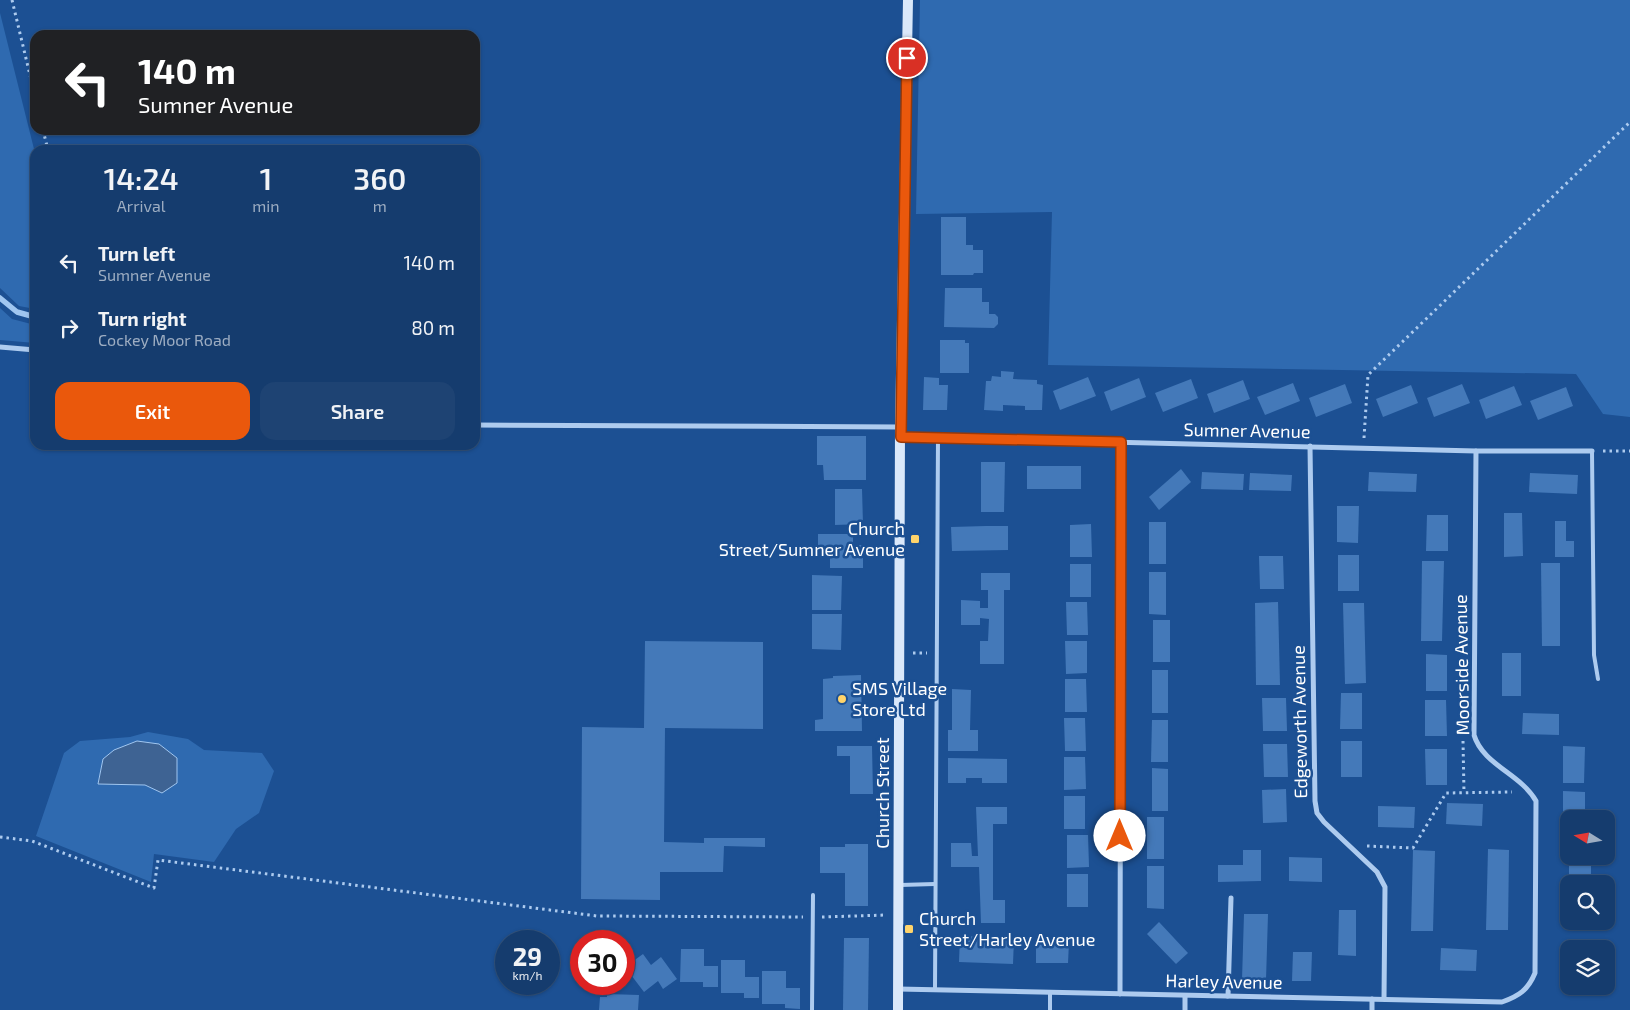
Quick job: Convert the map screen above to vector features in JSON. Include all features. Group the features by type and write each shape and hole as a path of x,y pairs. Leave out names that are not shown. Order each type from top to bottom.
{"main road":[{"name":"Church Street","path":"898,1010 900,432 908,0"}],"street":[{"path":"0,347 30,350"},
{"name":"Sumner Avenue","path":"480,425 900,432 938,438 1476,451 1592,451"},
{"path":"1120,994 1121,442"},
{"name":"Edgeworth Avenue","path":"1310,446 1314,801 1320,818 1377,872 1385,887 1384,999"},
{"name":"Moorside Avenue","path":"1476,451 1474,729 1477,745 1482,752 1530,791"},
{"name":"Harley Avenue","path":"898,989 1502,1002 1517,997 1529,986 1535,972 1536,801 1530,791"},
{"path":"1228,996 1231,898"},
{"path":"1185,996 1185,1010"},
{"path":"1372,999 1372,1010"}],"lane":[{"path":"934,990 938,438"},
{"path":"1592,451 1594,655 1598,679"},
{"path":"899,885 935,884"},
{"path":"812,1010 813,895"},
{"path":"1050,993 1050,1010"}],"path":[{"path":"12,0 30,75"},
{"path":"1364,448 1368,375 1630,122"},
{"path":"1592,451 1630,451"},
{"path":"900,653 937,653"},
{"path":"1464,793 1463,735 1474,729"},
{"path":"1349,846 1413,848 1446,794 1530,791"},
{"path":"0,837 32,840 154,888 158,860 597,916 812,917 899,914"}],"shaded area":[{"path":"920,0 1630,0 1630,417 1603,414 1576,374 1048,365 1052,212 916,214"},
{"path":"0,13 33,145 30,145 30,308 19,306 0,288"},
{"path":"0,308 12,319 30,324 30,343 0,340"},
{"path":"148,732 188,739 204,750 262,753 274,771 259,813 236,829 214,862 154,854 151,882 36,836 64,753 80,741 130,737"},
{"path":"137,741 159,744 177,758 177,783 162,793 145,785 98,784 103,759 114,750"}],"building":[{"path":"941,217 966,217 966,245 973,245 973,250 983,250 983,273 974,273 973,275 941,275"},
{"path":"945,288 982,288 982,302 989,302 989,314 995,314 998,317 998,324 994,328 944,327"},
{"path":"940,340 965,340 965,343 969,343 969,373 940,373"},
{"path":"1001,371 1014,372 1013,379 1037,380 1037,384 1043,385 1042,410 1025,410 1025,406 1003,405 1003,411 984,410 986,381 991,381 992,376 1001,377"},
{"path":"924,377 939,378 939,385 948,385 947,410 923,410"},
{"path":"1088,377 1096,396 1060,410 1053,391"},
{"path":"1139,378 1146,397 1111,411 1104,392"},
{"path":"1191,379 1198,398 1163,412 1155,393"},
{"path":"1243,380 1250,399 1214,413 1207,394"},
{"path":"1293,383 1300,401 1265,415 1257,397"},
{"path":"1345,384 1352,403 1316,417 1309,398"},
{"path":"1462,384 1470,403 1434,417 1427,398"},
{"path":"1411,385 1418,403 1383,417 1376,399"},
{"path":"1514,386 1522,405 1486,419 1479,400"},
{"path":"1566,387 1573,406 1538,420 1530,401"},
{"path":"817,436 866,436 866,480 824,480 823,465 817,465"},
{"path":"981,462 1005,462 1004,512 981,512"},
{"path":"1027,466 1081,466 1081,489 1027,489"},
{"path":"1181,469 1191,482 1159,510 1149,497"},
{"path":"1202,472 1244,474 1243,490 1201,489"},
{"path":"1369,472 1417,474 1416,492 1368,491"},
{"path":"1250,473 1292,475 1291,491 1249,490"},
{"path":"1530,473 1578,475 1577,494 1529,492"},
{"path":"835,489 862,489 863,524 835,525"},
{"path":"1337,506 1359,506 1358,543 1337,542"},
{"path":"1504,513 1522,513 1523,556 1504,557"},
{"path":"1427,515 1448,515 1448,551 1426,551"},
{"path":"1555,521 1566,521 1566,541 1574,541 1574,557 1555,557"},
{"path":"1149,522 1166,522 1166,564 1149,564"},
{"path":"1091,524 1092,557 1070,557 1070,525"},
{"path":"1008,526 1008,550 952,551 951,527"},
{"path":"818,534 853,534 853,545 863,545 863,568 830,568 830,554 818,554"},
{"path":"1338,555 1359,555 1359,591 1338,591"},
{"path":"1259,556 1283,556 1284,589 1260,589"},
{"path":"1422,561 1444,561 1442,641 1421,641"},
{"path":"1541,563 1560,563 1560,646 1542,646"},
{"path":"1070,564 1091,564 1091,597 1070,597"},
{"path":"1149,572 1166,572 1166,615 1149,614"},
{"path":"981,573 1010,573 1010,590 1004,590 1004,664 980,664 980,641 988,641 989,619 980,618 980,625 961,625 961,600 980,601 980,608 988,608 988,590 981,590"},
{"path":"812,575 842,576 841,610 812,610"},
{"path":"1066,602 1087,602 1088,635 1067,635"},
{"path":"1278,602 1280,685 1256,685 1255,603"},
{"path":"1343,603 1364,603 1366,683 1345,684"},
{"path":"812,614 842,614 841,650 812,649"},
{"path":"1153,620 1170,620 1170,662 1153,662"},
{"path":"645,641 763,642 763,729 665,728 664,842 704,843 704,838 765,838 765,847 724,846 723,872 660,872 660,900 581,899 582,727 644,728"},
{"path":"1065,641 1087,641 1087,673 1066,674"},
{"path":"1502,653 1521,653 1521,696 1502,696"},
{"path":"1426,654 1447,655 1447,691 1426,691"},
{"path":"1152,670 1168,670 1168,713 1152,713"},
{"name":"SMS Village Store Ltd","path":"861,675 862,731 815,731 815,720 823,719 823,679 833,678 833,676"},
{"path":"1065,679 1086,679 1087,712 1065,712"},
{"path":"952,689 971,690 970,730 978,730 978,751 948,751 948,730 952,730"},
{"path":"1341,693 1362,693 1362,729 1340,729"},
{"path":"1262,698 1286,698 1287,731 1263,731"},
{"path":"1425,700 1446,700 1447,736 1425,736"},
{"path":"1523,713 1559,714 1559,735 1522,734"},
{"path":"1064,718 1085,718 1086,751 1065,751"},
{"path":"1152,720 1168,720 1168,762 1151,762"},
{"path":"1341,741 1362,741 1362,777 1341,777"},
{"path":"1263,744 1287,744 1288,777 1264,777"},
{"path":"837,746 872,746 873,794 850,794 850,756 837,756"},
{"path":"1563,746 1585,747 1584,783 1563,783"},
{"path":"1425,749 1447,749 1447,785 1426,785"},
{"path":"1064,757 1085,757 1086,789 1064,790"},
{"path":"948,758 1007,759 1007,783 982,783 982,778 966,778 966,783 948,783"},
{"path":"1152,768 1168,769 1168,811 1152,811"},
{"path":"1286,789 1287,822 1263,823 1262,790"},
{"path":"1563,791 1585,792 1585,810 1563,810"},
{"path":"1064,796 1085,796 1085,829 1064,829"},
{"path":"1447,803 1483,804 1482,826 1446,824"},
{"path":"1378,806 1415,807 1414,828 1378,827"},
{"path":"976,807 1007,807 1007,824 993,824 993,900 1005,900 1005,923 981,923 979,867 951,867 951,843 971,843 972,856 978,856"},
{"path":"1147,817 1164,817 1164,859 1147,859"},
{"path":"1067,835 1088,835 1089,867 1067,868"},
{"path":"845,844 868,844 868,906 845,906 845,873 820,873 820,847 845,847"},
{"path":"1488,849 1509,850 1508,930 1486,930"},
{"path":"1243,850 1261,850 1261,881 1218,882 1218,865 1243,865"},
{"path":"1413,850 1435,851 1433,931 1411,931"},
{"path":"1289,857 1322,858 1322,882 1289,881"},
{"path":"1569,865 1591,865 1591,875 1569,875"},
{"path":"1147,866 1164,866 1164,909 1147,908"},
{"path":"1067,874 1088,874 1088,907 1067,907"},
{"path":"1339,910 1356,910 1356,956 1338,955"},
{"path":"1244,914 1268,914 1266,980 1242,980"},
{"path":"1159,922 1188,953 1176,964 1147,934"},
{"path":"960,936 1014,938 1013,964 959,962"},
{"path":"844,938 869,938 868,1010 843,1010"},
{"path":"1036,941 1069,942 1068,963 1036,963"},
{"path":"1441,948 1477,950 1476,971 1440,970"},
{"path":"681,949 704,949 704,966 718,966 718,987 703,987 703,982 680,982"},
{"path":"1293,952 1312,952 1311,981 1292,981"},
{"path":"643,954 651,965 661,957 677,979 663,989 658,981 644,992 635,980 635,960"},
{"path":"721,960 745,960 745,977 759,977 759,998 744,998 744,993 721,993"},
{"path":"762,971 786,971 786,988 800,988 800,1009 785,1008 785,1004 762,1004"},
{"path":"607,995 639,995 638,1010 599,1010 600,997 607,997"}],"waterway":[{"path":"0,298 17,312 30,316"}],"place":[{"name":"Church Street/Sumner Avenue","path":"915,539"},
{"name":"SMS Village Store Ltd","path":"842,699"},
{"name":"Church Street/Harley Avenue","path":"909,929"}],"route":[{"path":"907,58 901,437 1121,442 1120,836"}]}
